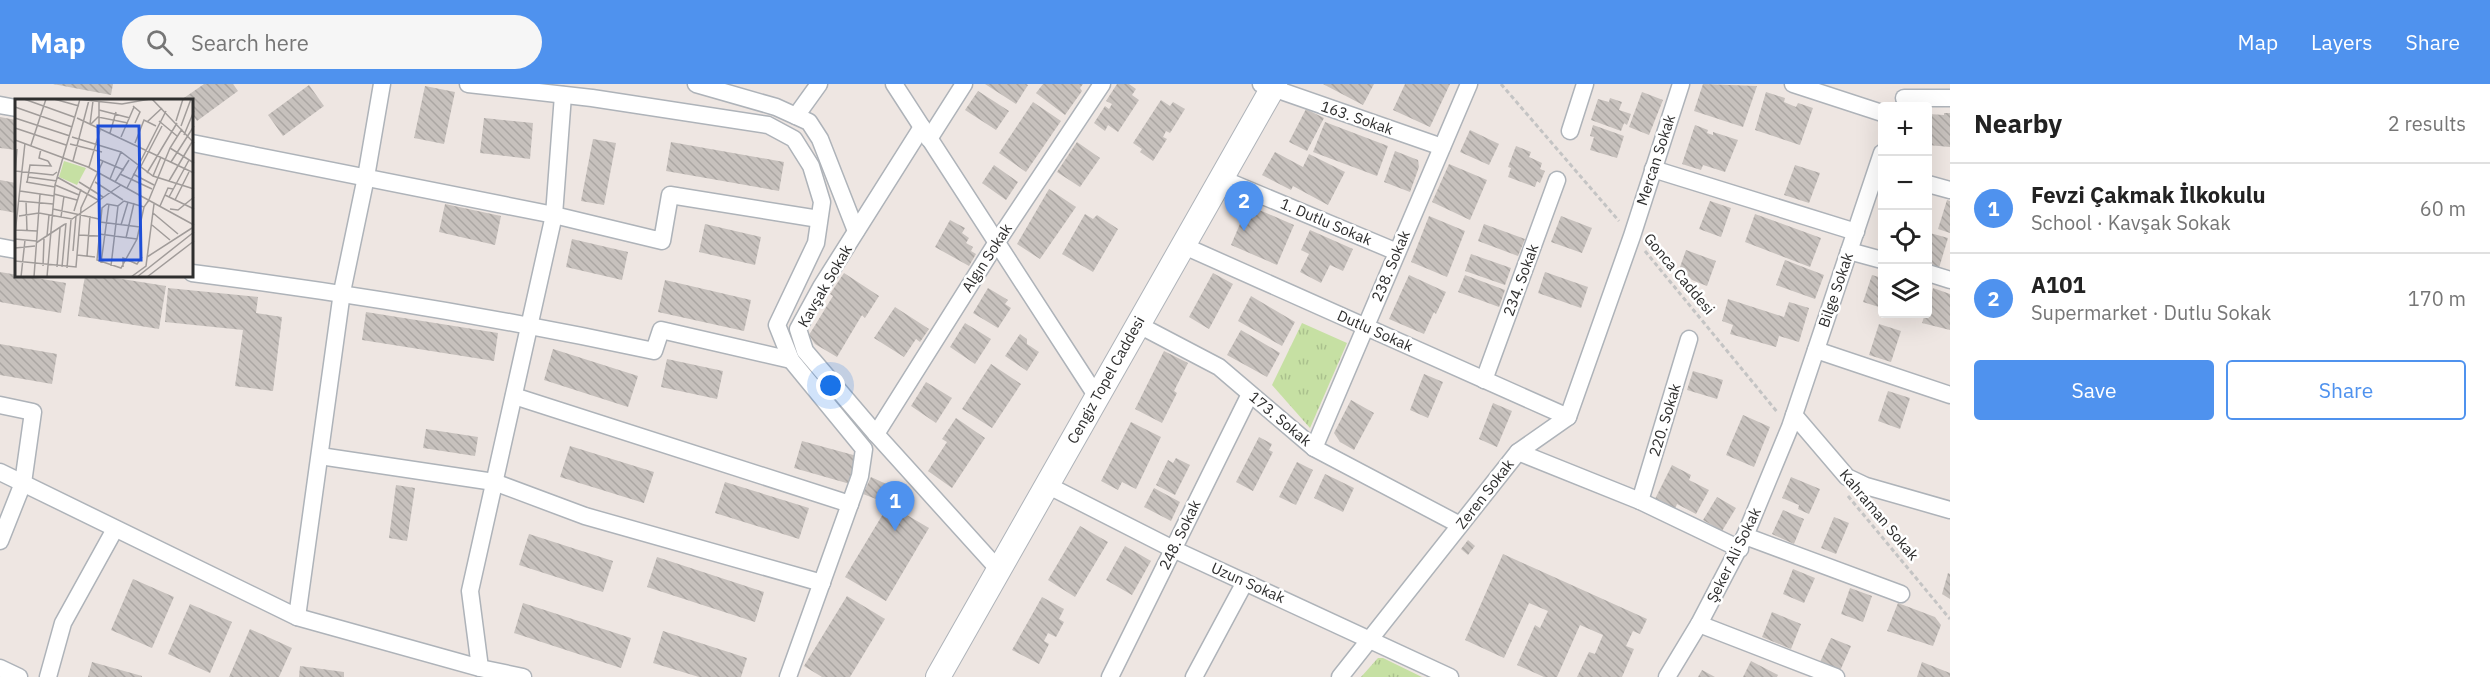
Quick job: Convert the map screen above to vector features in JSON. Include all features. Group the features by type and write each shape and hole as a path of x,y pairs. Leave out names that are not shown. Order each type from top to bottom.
{"main road":[{"name":"Cengiz Topel Caddesi","path":"938,677 1220,178 1269,85"}],"street":[{"path":"297,618 342,292 366,177 382,84"},
{"path":"468,84 563,95 768,125 794,139 810,166 822,202 816,243 777,325 791,360 864,449 860,476 788,677"},
{"path":"696,84 776,107 809,122 820,139 856,231"},
{"path":"796,116 819,84"},
{"path":"894,84 1097,397"},
{"name":"Kavşak Sokak","path":"964,84 925,133 856,231 798,328 805,351 876,434 999,570"},
{"name":"Algın Sokak","path":"876,434 997,242 1102,84"},
{"name":"238. Sokak","path":"1314,448 1469,84"},
{"path":"1570,132 1585,84"},
{"name":"Mercan Sokak","path":"1632,236 1681,84"},
{"path":"1793,84 1878,112"},
{"name":"163. Sokak","path":"1269,85 1442,147"},
{"path":"480,668 470,591 554,215 563,95"},
{"path":"1905,96 1950,98"},
{"path":"0,105 15,108"},
{"path":"194,143 554,215 662,241 670,195 819,219"},
{"path":"1653,169 1856,232"},
{"name":"Bilge Sokak","path":"1792,421 1849,251 1878,176"},
{"name":"1. Dutlu Sokak","path":"1220,178 1397,252"},
{"name":"234. Sokak","path":"1484,380 1557,180"},
{"path":"1932,185 1950,190"},
{"path":"1568,417 1632,236"},
{"name":"Dutlu Sokak","path":"1182,245 1568,417"},
{"path":"0,247 15,250"},
{"path":"1849,251 1878,259"},
{"path":"194,273 342,292 530,324 654,351 661,330 791,360"},
{"path":"1932,274 1950,280"},
{"name":"173. Sokak","path":"1137,324 1219,367 1314,448 1460,525"},
{"name":"220. Sokak","path":"1640,501 1689,339"},
{"path":"1816,350 1950,395"},
{"name":"248. Sokak","path":"1110,677 1250,394"},
{"path":"514,396 850,504"},
{"path":"0,405 33,412 23,483 0,541"},
{"name":"Zeren Sokak","path":"1340,677 1518,452 1568,417"},
{"path":"1792,421 1847,477 1866,486 1950,510"},
{"name":"Şeker Ali Sokak","path":"1667,677 1743,543 1792,421"},
{"path":"1518,452 1743,543 1901,594"},
{"path":"320,456 494,482 585,516 822,583"},
{"path":"0,472 297,618 480,668 523,677"},
{"name":"Uzun Sokak","path":"1047,485 1173,549 1450,677"},
{"path":"48,677 63,623 115,529"},
{"path":"1194,677 1245,582"},
{"path":"1699,624 1804,672 1836,677"},
{"path":"0,668 19,677"}],"path":[{"name":"Gonca Caddesi","path":"1501,84 1792,421"},
{"name":"Kahraman Sokak","path":"1843,491 1950,619"}],"green space":[{"path":"1302,323 1347,343 1310,428 1272,385"},
{"path":"1378,658 1383,658 1422,677 1361,677"}],"building":[{"path":"53,84 113,84 111,95"},
{"path":"204,84 233,84 238,91 197,121 194,117 194,99 182,99"},
{"path":"985,84 1026,84 1028,85 1016,104"},
{"path":"1043,84 1083,84 1080,88 1082,91 1065,115 1036,93"},
{"path":"1117,84 1129,84 1136,89 1132,95 1139,100 1118,132 1108,125 1105,131 1094,123 1105,106 1109,109 1112,104 1106,101"},
{"path":"1323,84 1374,84 1363,105"},
{"path":"1405,84 1450,84 1430,127 1393,110"},
{"path":"1703,84 1757,86 1743,127 1694,111"},
{"path":"309,85 324,106 283,136 268,115"},
{"path":"425,86 455,92 444,144 414,138"},
{"path":"978,91 1009,111 996,130 965,110"},
{"path":"1642,92 1663,100 1649,135 1629,127"},
{"path":"1766,92 1785,98 1784,102 1796,107 1798,103 1813,108 1800,145 1755,130"},
{"path":"1610,98 1622,102 1619,110 1631,114 1627,125 1624,123 1621,131 1591,120 1598,99 1609,102"},
{"path":"1161,100 1170,106 1173,102 1185,109 1170,133 1166,131 1163,137 1167,139 1153,161 1140,152 1142,149 1133,143"},
{"path":"1033,102 1061,121 1026,172 999,153"},
{"path":"1306,109 1324,118 1307,151 1289,142"},
{"path":"1944,113 1950,113 1950,147 1932,145 1932,114 1944,115"},
{"path":"0,117 15,120 15,150 0,148"},
{"path":"484,118 533,123 530,159 480,153"},
{"path":"1325,122 1388,146 1377,176 1313,152"},
{"path":"1593,125 1624,136 1617,158 1590,150 1594,137 1590,136"},
{"path":"1695,125 1708,130 1707,133 1713,135 1713,132 1738,140 1725,172 1703,165 1701,170 1682,164"},
{"path":"1470,130 1499,144 1489,165 1460,152"},
{"path":"593,139 616,143 604,205 581,201"},
{"path":"671,142 784,162 779,191 666,171"},
{"path":"1077,142 1100,158 1080,187 1057,172"},
{"path":"1516,146 1531,152 1529,157 1542,163 1540,169 1545,171 1540,183 1537,181 1535,187 1508,177 1511,168 1508,167"},
{"path":"1395,151 1418,160 1419,167 1410,192 1384,182"},
{"path":"1275,152 1303,167 1309,154 1345,172 1328,205 1293,186 1291,190 1262,175"},
{"path":"1449,164 1487,180 1470,220 1432,202"},
{"path":"994,165 1018,182 1006,200 982,183"},
{"path":"1795,165 1820,173 1809,203 1784,195"},
{"path":"0,180 15,183 15,213 0,210"},
{"path":"1049,189 1076,207 1040,259 1017,244"},
{"path":"1947,200 1950,201 1950,233 1938,229"},
{"path":"1710,201 1731,208 1721,237 1699,229"},
{"path":"445,204 501,216 495,245 439,232"},
{"path":"1248,205 1294,225 1277,265 1231,245"},
{"path":"1085,214 1093,219 1097,215 1118,229 1093,272 1062,254"},
{"path":"1755,214 1821,238 1810,267 1745,242"},
{"path":"1429,216 1465,231 1447,277 1411,262"},
{"path":"1561,216 1592,228 1582,253 1551,242"},
{"path":"950,220 965,228 962,233 969,238 966,243 973,247 971,251 976,254 969,266 935,247"},
{"path":"705,224 761,237 755,265 699,252"},
{"path":"1484,224 1525,239 1518,256 1478,241"},
{"path":"1310,230 1353,249 1343,271 1330,265 1321,283 1300,272 1309,254 1301,250"},
{"path":"1932,234 1948,238 1939,268 1932,265"},
{"path":"572,239 628,252 622,280 566,267"},
{"path":"1686,250 1716,261 1707,286 1692,280 1680,267"},
{"path":"1471,254 1511,268 1505,285 1465,271"},
{"path":"1785,260 1824,275 1815,299 1776,285"},
{"path":"0,272 15,274 15,278 36,278 66,283 61,313 0,302"},
{"path":"1545,272 1588,287 1581,308 1538,293"},
{"path":"844,273 879,296 865,318 862,315 837,357 815,344 809,335 833,296 830,294"},
{"path":"1213,273 1233,284 1209,329 1189,317"},
{"path":"1409,275 1446,292 1424,334 1389,319"},
{"path":"1465,275 1505,290 1499,307 1458,292"},
{"path":"1872,275 1878,277 1878,307 1863,302"},
{"path":"85,278 116,278 166,286 159,329 78,316"},
{"path":"665,280 751,300 744,331 658,312"},
{"path":"168,288 258,297 256,313 282,317 273,391 235,386 243,330 165,322"},
{"path":"988,288 1008,300 1005,304 1011,308 998,328 973,313"},
{"path":"1933,288 1950,294 1950,330 1922,323 1924,318 1932,318"},
{"path":"1251,296 1295,322 1282,346 1238,321"},
{"path":"1728,299 1784,317 1789,302 1809,308 1799,342 1779,336 1776,347 1730,334 1733,325 1722,321"},
{"path":"895,307 929,329 920,342 916,339 904,357 874,338"},
{"path":"366,312 498,333 494,361 362,340"},
{"path":"965,323 991,339 975,364 950,347"},
{"path":"1879,324 1901,331 1891,362 1869,355"},
{"path":"1241,330 1280,353 1267,377 1227,355"},
{"path":"1020,334 1027,339 1027,344 1039,352 1027,371 1005,356"},
{"path":"0,344 57,354 52,384 0,375"},
{"path":"553,349 638,376 628,407 544,380"},
{"path":"1164,351 1188,363 1174,391 1177,393 1162,423 1135,409"},
{"path":"667,359 723,371 717,399 661,387"},
{"path":"991,364 1021,384 992,428 962,409"},
{"path":"1693,371 1723,380 1717,399 1687,390"},
{"path":"1424,374 1443,382 1428,418 1410,410"},
{"path":"926,382 952,398 936,423 911,406"},
{"path":"1888,391 1910,398 1900,429 1878,421"},
{"path":"1351,400 1374,413 1354,450 1340,442 1334,433"},
{"path":"1493,403 1512,411 1497,447 1479,439"},
{"path":"1743,415 1770,427 1754,467 1726,455"},
{"path":"956,418 985,438 952,488 928,471 947,442 942,439"},
{"path":"1131,422 1161,437 1136,489 1122,482 1118,490 1101,481"},
{"path":"426,429 478,437 475,456 423,448"},
{"path":"1259,437 1272,444 1269,450 1273,452 1253,491 1236,482"},
{"path":"802,441 857,456 850,484 794,468"},
{"path":"570,446 654,472 644,503 560,477"},
{"path":"1176,458 1190,465 1175,495 1156,485 1168,460 1173,463"},
{"path":"1297,462 1313,470 1296,505 1279,497"},
{"path":"1672,465 1691,475 1689,480 1709,490 1696,514 1677,504 1675,509 1655,499"},
{"path":"1325,474 1354,488 1343,512 1314,498"},
{"path":"871,477 908,494 900,511 929,528 886,601 845,577 889,504 863,494"},
{"path":"1791,477 1820,489 1809,514 1798,509 1799,505 1782,498"},
{"path":"725,482 809,508 799,539 715,513"},
{"path":"396,485 415,488 407,541 389,538"},
{"path":"1154,488 1180,502 1171,521 1144,507"},
{"path":"1717,497 1736,508 1722,531 1703,520"},
{"path":"1783,510 1804,519 1794,544 1772,534"},
{"path":"1834,517 1849,523 1836,554 1821,548"},
{"path":"1080,526 1108,542 1075,597 1048,580"},
{"path":"529,534 613,561 603,592 519,565"},
{"path":"1468,540 1475,546 1468,555 1461,549"},
{"path":"1125,546 1151,561 1132,595 1106,580"},
{"path":"1503,554 1647,619 1640,634 1633,631 1626,646 1634,649 1622,677 1577,677 1589,652 1595,654 1603,635 1580,625 1557,677 1544,677 1517,665 1535,625 1540,628 1548,611 1529,603 1504,658 1465,640"},
{"path":"657,557 764,592 755,622 647,587"},
{"path":"1793,569 1815,578 1804,603 1783,594"},
{"path":"1948,573 1950,574 1950,599 1942,594"},
{"path":"133,579 174,597 152,648 111,630"},
{"path":"1850,588 1872,596 1863,622 1841,614"},
{"path":"847,596 885,619 850,677 822,677 804,666"},
{"path":"1042,597 1064,609 1059,619 1064,622 1056,637 1048,633 1044,641 1049,644 1039,664 1012,650"},
{"path":"523,603 631,638 621,668 514,633"},
{"path":"1898,603 1935,617 1941,625 1933,646 1887,631"},
{"path":"190,604 232,622 210,673 168,654"},
{"path":"1772,612 1801,624 1791,649 1762,637"},
{"path":"250,629 292,648 279,677 229,677"},
{"path":"663,631 747,658 741,677 699,677 653,663"},
{"path":"1831,638 1851,646 1840,671 1820,662"},
{"path":"1751,661 1778,675 1777,677 1743,677"},
{"path":"92,662 142,676 142,677 88,677"},
{"path":"1922,662 1950,673 1950,677 1917,677"},
{"path":"300,666 344,672 344,677 299,677"},
{"path":"1702,670 1715,677 1698,677"}],"place":[{"name":"A101","path":"1244,231"},
{"name":"Fevzi Çakmak İlkokulu","path":"895,531"}]}
